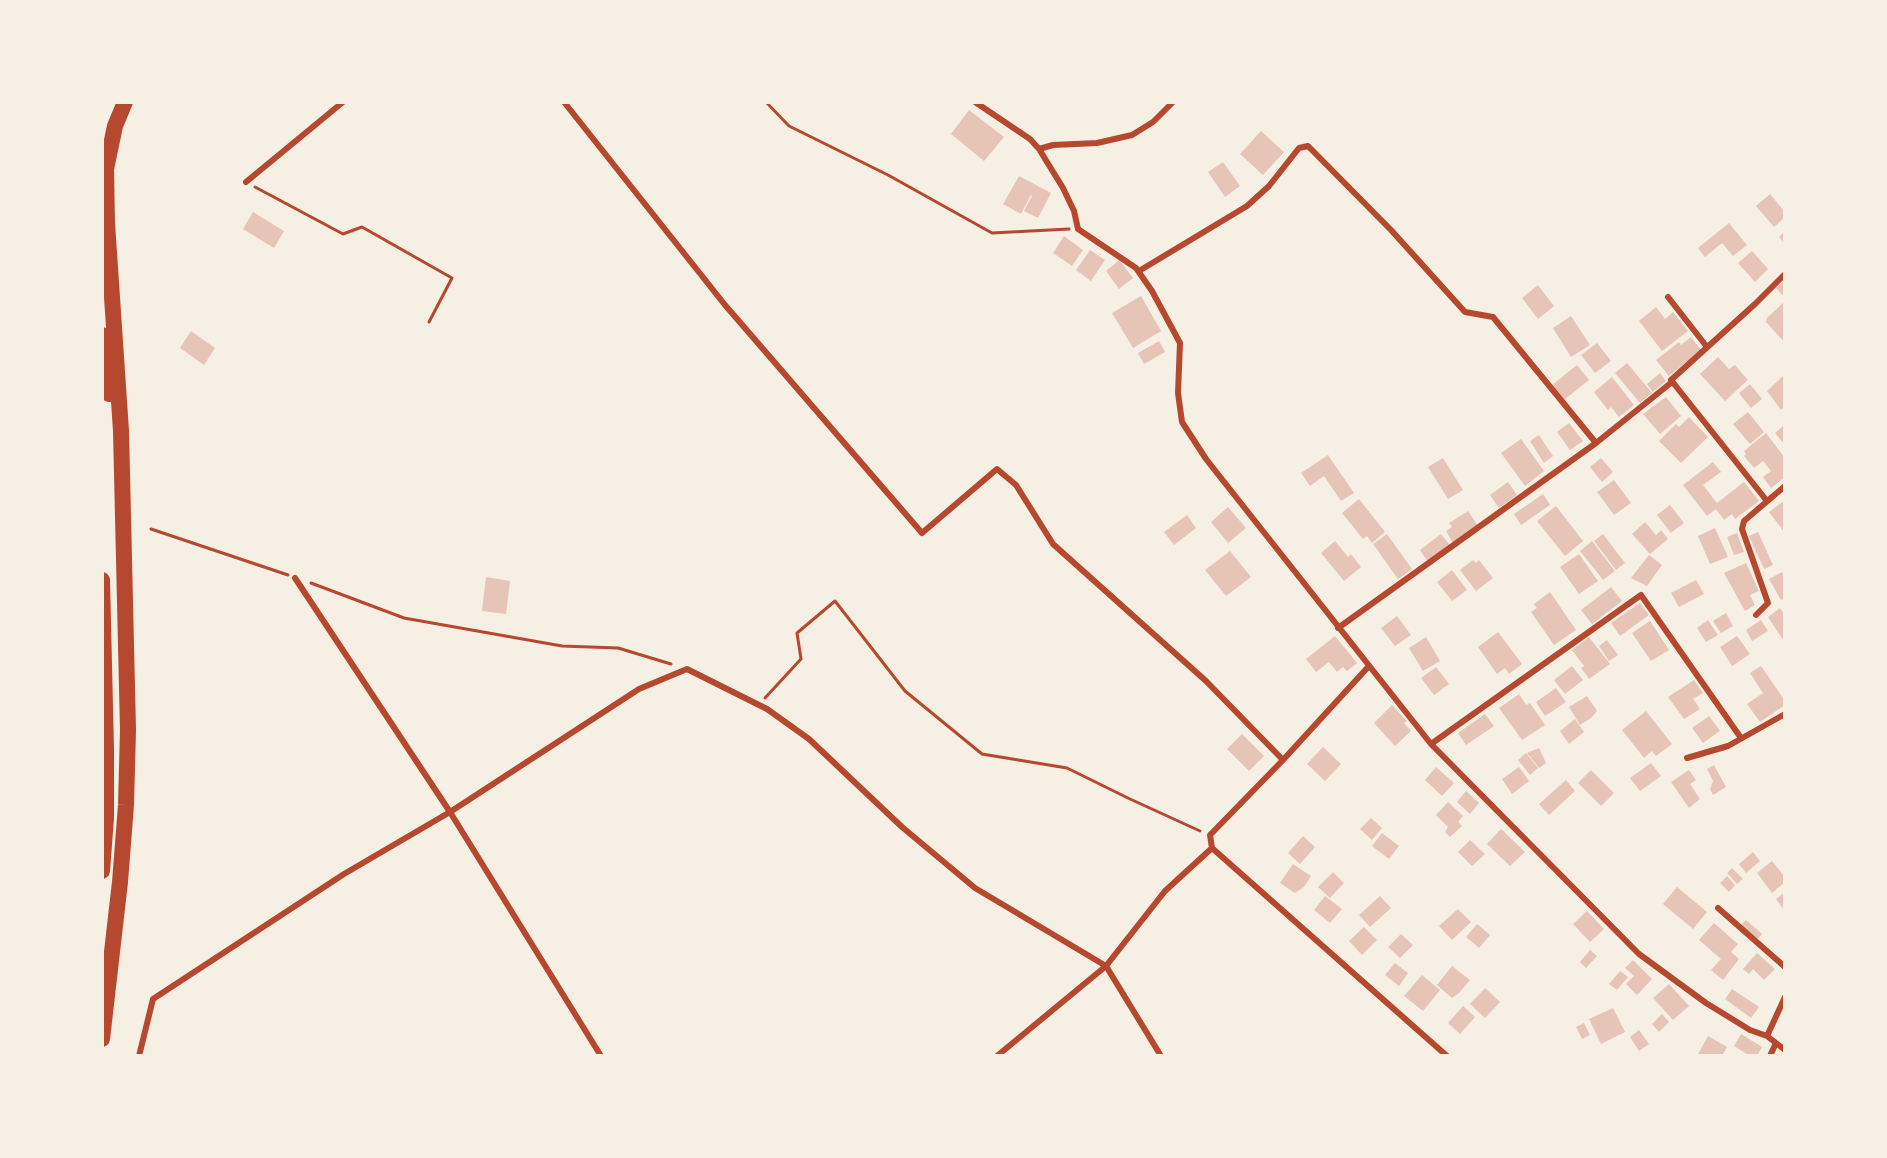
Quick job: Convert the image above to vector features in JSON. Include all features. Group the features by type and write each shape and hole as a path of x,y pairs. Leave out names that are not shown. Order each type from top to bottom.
{"highway":[{"path":"102,1039 118,904 126,805 128,730 121,431 107,223 106,169 115,126 125,102"},
{"path":"102,335 124,547"},
{"path":"102,580 106,750 106,818 102,871"}],"street":[{"path":"246,182 344,102"},
{"path":"564,102 725,305 922,533 997,469 1016,485 1053,544 1206,681 1283,760"},
{"path":"975,102 1030,139 1039,149 1063,188 1074,212 1078,228 1139,271 1180,343 1178,393 1182,422 1206,459 1431,744 1640,954 1706,1004 1750,1030 1767,1036 1785,1050"},
{"path":"1039,149 1053,145 1097,142 1132,135 1153,122 1173,102"},
{"path":"1139,271 1247,206 1269,186 1299,148 1308,146 1391,230 1465,312 1493,317 1596,443"},
{"path":"1338,628 1596,443 1672,382 1671,380 1785,274"},
{"path":"1668,297 1707,347"},
{"path":"1672,382 1767,501"},
{"path":"1756,615 1768,603 1742,529 1744,521 1785,486"},
{"path":"295,578 450,812 601,1056"},
{"path":"1431,744 1641,595 1741,738"},
{"path":"1369,666 1210,835 1212,848 1447,1056"},
{"path":"139,1056 153,999 344,874 450,812 639,689 687,669 767,709 809,739 902,827 975,888 1106,966 1161,1056"},
{"path":"1687,758 1728,746 1785,714"},
{"path":"997,1056 1106,966 1166,891 1212,848"},
{"path":"1718,908 1785,967"},
{"path":"1767,1036 1785,997"},
{"path":"1770,1056 1776,1043"}],"path":[{"path":"766,102 789,126 888,175 992,233 1078,228"},
{"path":"246,182 343,234 362,227 452,278 429,322"},
{"path":"151,529 404,618 562,646 618,648 687,669"},
{"path":"758,705 801,659 797,633 835,601 905,691 982,754 1067,768 1210,835"}],"building":[{"path":"969,110 1004,137 984,161 951,134"},
{"path":"1261,131 1284,152 1263,175 1240,154"},
{"path":"1223,162 1240,186 1225,197 1208,172"},
{"path":"1019,176 1051,193 1038,218 1024,211 1031,195 1021,214 1003,204"},
{"path":"1770,194 1785,212 1785,217 1774,227 1756,206"},
{"path":"253,212 284,231 274,248 243,229"},
{"path":"1729,223 1747,245 1733,256 1722,243 1705,257 1698,248"},
{"path":"1785,231 1785,244 1779,237"},
{"path":"1064,236 1083,250 1072,266 1053,253"},
{"path":"1090,250 1105,260 1091,281 1076,270"},
{"path":"1752,251 1768,269 1755,282 1738,263"},
{"path":"1119,260 1133,278 1119,289 1106,271"},
{"path":"1785,280 1785,298 1776,288"},
{"path":"1538,285 1554,306 1538,319 1522,298"},
{"path":"1141,296 1161,331 1133,348 1112,313"},
{"path":"1784,302 1785,343 1766,322 1767,318"},
{"path":"1656,307 1665,319 1673,312 1688,331 1662,351 1639,321"},
{"path":"1571,316 1590,345 1571,357 1553,328"},
{"path":"191,331 215,348 204,365 180,348"},
{"path":"1691,337 1701,350 1669,376 1656,360 1679,342 1681,345"},
{"path":"1159,341 1165,352 1144,364 1138,353"},
{"path":"1597,343 1611,361 1595,373 1581,355"},
{"path":"1718,357 1729,369 1735,365 1748,380 1725,401 1700,374"},
{"path":"1627,363 1652,393 1640,403 1615,373"},
{"path":"1577,365 1589,380 1564,400 1552,385"},
{"path":"1660,373 1666,381 1653,392 1647,384"},
{"path":"1785,374 1785,406 1781,410 1767,391"},
{"path":"1612,377 1634,405 1619,417 1611,407 1608,410 1594,392"},
{"path":"1750,384 1762,399 1751,408 1739,393"},
{"path":"1666,397 1681,416 1660,434 1643,414"},
{"path":"1748,412 1764,432 1750,444 1733,424"},
{"path":"1689,417 1708,437 1681,463 1659,441 1676,424 1679,427"},
{"path":"1569,423 1583,441 1570,450 1557,432"},
{"path":"1783,426 1785,428 1785,445 1775,433"},
{"path":"1766,433 1785,458 1785,477 1771,488 1763,477 1771,471 1763,461 1754,468 1744,456 1746,454 1744,451"},
{"path":"1539,435 1553,456 1544,463 1530,441"},
{"path":"1521,439 1544,471 1525,486 1501,453"},
{"path":"1328,455 1354,493 1341,501 1324,476 1310,486 1301,473"},
{"path":"1443,458 1463,490 1448,499 1428,467"},
{"path":"1601,458 1613,472 1602,482 1590,467"},
{"path":"1713,462 1721,472 1703,485 1717,503 1744,482 1759,501 1735,519 1732,514 1724,520 1716,509 1707,516 1683,485"},
{"path":"1614,480 1631,503 1614,515 1597,492"},
{"path":"1508,482 1517,495 1499,508 1490,495"},
{"path":"1543,494 1550,505 1521,525 1514,514"},
{"path":"1359,499 1385,532 1372,543 1367,536 1363,539 1342,513"},
{"path":"1785,500 1785,533 1769,512"},
{"path":"1670,505 1684,523 1671,533 1657,515"},
{"path":"1556,506 1583,541 1565,556 1537,521"},
{"path":"1228,507 1246,528 1228,543 1211,522"},
{"path":"1468,511 1478,526 1453,543 1446,531 1452,527 1449,523"},
{"path":"1187,515 1196,528 1174,545 1164,532"},
{"path":"1645,522 1656,535 1661,530 1668,539 1650,554 1632,534"},
{"path":"1715,528 1728,557 1710,564 1698,536"},
{"path":"1758,532 1773,565 1764,569 1749,536"},
{"path":"1737,533 1744,552 1734,555 1727,537"},
{"path":"1387,534 1412,569 1398,579 1373,544"},
{"path":"1441,534 1450,545 1428,562 1420,550"},
{"path":"1603,534 1625,563 1616,570 1594,541"},
{"path":"1335,541 1348,557 1351,554 1361,567 1344,581 1321,553"},
{"path":"1592,541 1615,571 1603,580 1580,551"},
{"path":"1230,551 1251,577 1226,596 1205,570"},
{"path":"1579,554 1598,581 1579,594 1560,567"},
{"path":"1649,555 1662,565 1647,586 1631,578"},
{"path":"1473,560 1476,563 1479,560 1493,578 1476,591 1460,570"},
{"path":"1746,563 1759,591 1750,595 1755,605 1745,611 1724,573"},
{"path":"1452,570 1467,590 1452,601 1437,582"},
{"path":"1782,572 1785,577 1785,598 1781,600 1769,579"},
{"path":"486,577 510,581 506,614 482,611"},
{"path":"1696,580 1704,594 1679,607 1671,593"},
{"path":"1611,587 1622,601 1592,624 1581,610"},
{"path":"1550,592 1576,630 1554,645 1531,612 1537,608 1534,604"},
{"path":"1640,603 1649,615 1620,636 1611,623"},
{"path":"1780,608 1785,616 1785,643 1768,617"},
{"path":"1726,613 1733,626 1721,633 1713,621"},
{"path":"1397,616 1411,635 1395,646 1381,628"},
{"path":"1708,620 1718,635 1706,642 1697,628"},
{"path":"1761,620 1768,631 1752,641 1746,630"},
{"path":"1650,621 1669,650 1651,661 1632,633"},
{"path":"1498,632 1522,664 1509,674 1505,668 1497,674 1478,647"},
{"path":"1335,636 1357,663 1347,671 1343,667 1337,672 1329,662 1316,672 1306,659"},
{"path":"1737,636 1750,654 1732,666 1720,647"},
{"path":"1426,637 1440,661 1423,671 1409,648"},
{"path":"1589,637 1610,664 1589,679 1581,668 1584,666 1572,650"},
{"path":"1607,640 1618,655 1609,661 1599,646"},
{"path":"1572,666 1583,680 1565,694 1554,680"},
{"path":"1761,666 1785,701 1785,705 1760,722 1747,704 1763,693 1750,673"},
{"path":"1436,667 1449,684 1434,695 1421,678"},
{"path":"1694,680 1703,693 1693,699 1700,709 1684,719 1668,697"},
{"path":"1556,688 1566,702 1545,716 1536,702"},
{"path":"1519,694 1526,705 1530,703 1545,725 1522,740 1499,708"},
{"path":"1587,696 1597,711 1580,725 1569,707"},
{"path":"1392,705 1407,721 1404,723 1411,731 1395,746 1374,723"},
{"path":"1646,711 1672,744 1656,756 1652,751 1644,758 1622,730"},
{"path":"1485,714 1494,726 1466,745 1458,733"},
{"path":"1709,716 1720,731 1703,743 1692,728"},
{"path":"1575,719 1584,732 1569,744 1560,731"},
{"path":"1242,734 1264,756 1249,771 1227,749"},
{"path":"1323,747 1341,764 1325,781 1307,764"},
{"path":"1539,748 1546,763 1539,768 1527,753"},
{"path":"1526,753 1538,768 1530,775 1518,760"},
{"path":"1651,763 1661,776 1640,791 1630,778"},
{"path":"1714,765 1726,787 1713,795 1710,789 1713,781 1707,769"},
{"path":"1436,767 1454,783 1442,796 1425,780"},
{"path":"1519,767 1529,781 1512,794 1502,779"},
{"path":"1591,770 1614,793 1601,806 1578,783"},
{"path":"1689,770 1696,780 1690,784 1700,799 1689,808 1671,782"},
{"path":"1566,780 1575,791 1549,815 1539,804"},
{"path":"1466,791 1479,803 1470,814 1457,802"},
{"path":"1448,802 1463,816 1458,822 1462,826 1450,837 1445,832 1448,827 1436,815"},
{"path":"1371,818 1382,828 1372,840 1360,829"},
{"path":"1501,829 1525,852 1510,866 1487,844"},
{"path":"1382,833 1399,846 1389,859 1372,846"},
{"path":"1303,836 1315,847 1300,864 1288,853"},
{"path":"1470,840 1485,854 1472,866 1458,852"},
{"path":"1753,852 1760,861 1746,873 1739,864"},
{"path":"1772,861 1785,877 1785,882 1772,893 1757,873"},
{"path":"1293,864 1311,876 1304,887 1295,893 1280,883"},
{"path":"1732,868 1743,879 1737,884 1727,873"},
{"path":"1333,872 1344,883 1330,898 1318,887"},
{"path":"1727,876 1735,885 1729,892 1720,883"},
{"path":"1677,887 1707,912 1693,929 1663,904"},
{"path":"1785,892 1785,911 1776,899"},
{"path":"1325,896 1342,909 1330,923 1314,910"},
{"path":"1380,896 1391,908 1370,927 1359,915"},
{"path":"1458,909 1471,922 1452,940 1439,926"},
{"path":"1587,911 1604,929 1590,942 1573,924"},
{"path":"1746,920 1762,934 1757,940 1741,925"},
{"path":"1714,923 1738,944 1731,952 1739,959 1723,980 1711,970 1721,959 1699,940"},
{"path":"1477,924 1490,935 1479,948 1466,937"},
{"path":"1364,927 1377,940 1362,955 1349,941"},
{"path":"1401,934 1413,945 1400,958 1388,947"},
{"path":"1590,950 1597,956 1586,968 1580,962"},
{"path":"1757,953 1775,969 1764,980 1753,969 1749,974 1743,969"},
{"path":"1633,960 1652,979 1637,995 1626,984 1634,976 1625,968"},
{"path":"1395,963 1408,973 1399,986 1385,975"},
{"path":"1452,966 1470,980 1452,998 1437,985"},
{"path":"1620,971 1628,977 1617,990 1609,984"},
{"path":"1422,975 1440,990 1423,1011 1404,996"},
{"path":"1669,984 1689,1006 1673,1020 1653,998"},
{"path":"1485,988 1500,1002 1485,1018 1470,1004"},
{"path":"1732,989 1759,1007 1751,1018 1725,999"},
{"path":"1463,1006 1475,1017 1460,1034 1448,1023"},
{"path":"1613,1008 1625,1032 1601,1044 1589,1019"},
{"path":"1662,1014 1669,1022 1659,1032 1652,1024"},
{"path":"1584,1023 1590,1035 1582,1039 1576,1027"},
{"path":"1639,1030 1649,1044 1639,1051 1630,1037"},
{"path":"1741,1034 1762,1047 1757,1056 1750,1056 1734,1046"},
{"path":"1708,1036 1727,1047 1722,1056 1698,1054"}]}
